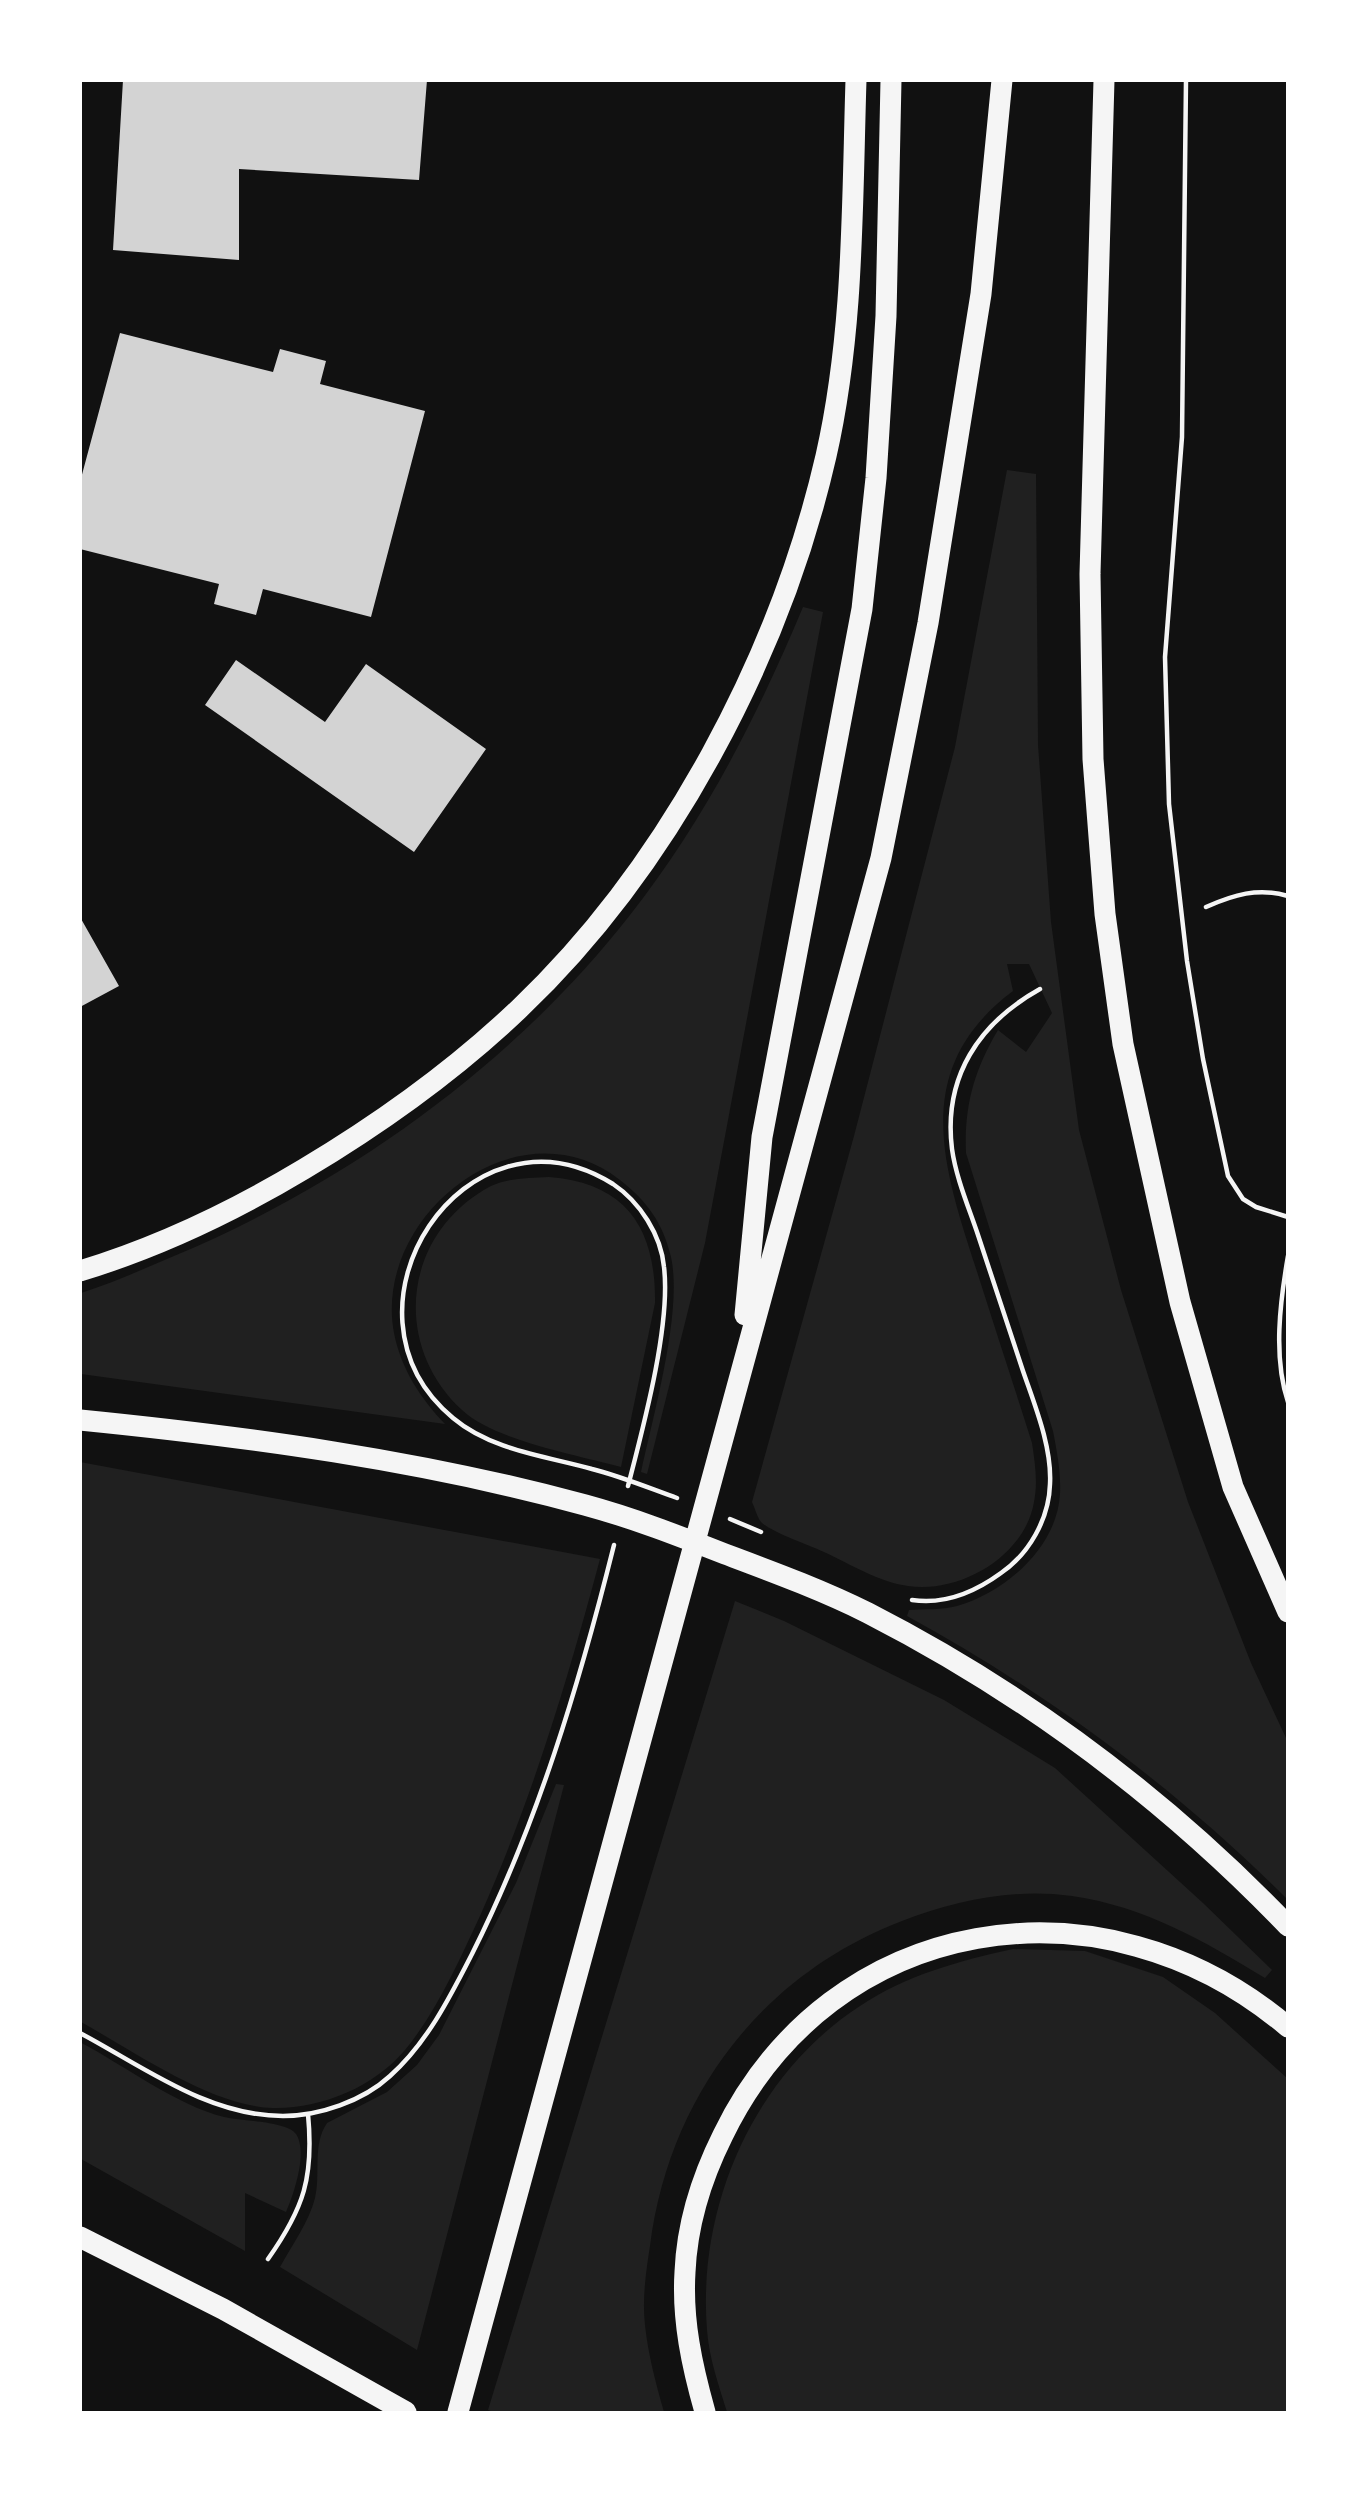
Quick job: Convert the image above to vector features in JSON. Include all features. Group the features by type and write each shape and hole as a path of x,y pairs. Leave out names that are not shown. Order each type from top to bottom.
{"highway":[{"path":"80,1271 176,1237 265,1193 351,1141 443,1074 521,1007 588,933 647,858 698,780 735,712 769,635 799,549 825,457 845,352 856,80"},
{"path":"738,1377 762,1137 862,609 876,478 886,316 891,80"},
{"path":"458,2413 881,858 928,623 979,308 1002,80"},
{"path":"1104,80 1090,574 1093,759 1105,914 1123,1044 1180,1302 1233,1487 1287,1612"},
{"path":"80,1420 241,1438 354,1455 495,1483 642,1522 785,1577 867,1613 973,1673 1090,1750 1183,1826 1287,1926"},
{"path":"705,2413 690,2354 685,2315 685,2270 700,2188 736,2107 760,2071 797,2029 843,1993 932,1949 988,1935 1028,1931 1084,1933 1149,1950 1200,1969 1264,2007 1287,2027"},
{"path":"80,2237 223,2309 406,2413"}],"path":[{"path":"1186,80 1182,437 1165,657 1169,804 1187,961 1228,1176 1244,1199 1256,1207 1287,1217"},
{"path":"1206,907 1243,893 1265,891 1287,896"},
{"path":"909,1599 947,1599 970,1592 1012,1566 1028,1546 1048,1504 1049,1464 1039,1420 958,1174 952,1150 951,1127 959,1079 981,1035 1014,1003 1040,989"},
{"path":"595,1469 502,1445 475,1433 454,1419 426,1387 405,1340 402,1294 407,1268 426,1229 456,1194 496,1171 515,1165 559,1164 586,1171 620,1189 650,1223 664,1265 664,1309 625,1498"},
{"path":"1287,1256 1282,1291 1280,1345 1287,1402"},
{"path":"752,1527 765,1533"},
{"path":"80,2033 214,2105 282,2116 308,2114 350,2101 389,2077 421,2041 458,1980 498,1900 558,1745 615,1539"},
{"path":"268,2259 290,2228 306,2190 308,2114"}],"shaded area":[{"path":"1007,470 1036,474 1038,745 1051,922 1079,1130 1121,1290 1188,1502 1251,1663 1287,1740 1287,1899 1200,1818 1107,1744 1059,1709 959,1645 907,1616 909,1610 957,1606 1010,1579 1039,1549 1057,1514 1060,1478 1053,1431 966,1153 972,1089 998,1030 1026,1052 1052,1013 1029,964 1007,964 1013,991 979,1022 958,1055 946,1090 943,1126 947,1164 956,1202 1032,1443 1036,1487 1028,1521 1018,1539 987,1567 948,1584 908,1586 876,1577 773,1530 758,1518 752,1502 854,1136 955,747"},
{"path":"803,607 823,612 705,1243 647,1474 641,1472 670,1334 674,1279 671,1257 658,1223 638,1196 620,1180 580,1159 539,1154 498,1162 461,1183 429,1212 406,1248 393,1290 394,1333 413,1383 445,1424 81,1374 81,1293 239,1227 364,1156 480,1070 534,1021 584,970 657,879 705,805 748,728"},
{"path":"549,1177 576,1181 617,1200 631,1214 650,1253 655,1303 621,1467 537,1445 476,1421 462,1410 439,1383 424,1353 417,1322 417,1290 425,1259 440,1231 462,1206 491,1186 512,1180"},
{"path":"80,1462 600,1559 575,1650 532,1784 499,1872 447,1985 417,2035 392,2063 362,2085 328,2100 310,2105 273,2108 224,2098 149,2062 81,2022"},
{"path":"735,1601 784,1621 944,1700 1055,1768 1272,1970 1265,1978 1196,1938 1125,1908 1099,1901 1050,1894 1007,1895 943,1907 902,1921 851,1944 806,1974 765,2008 730,2048 701,2092 678,2140 660,2191 644,2295 648,2347 664,2412 493,2412 488,2410"},
{"path":"556,1784 564,1785 417,2350 280,2267 304,2225 315,2198 318,2150 327,2123 387,2092 417,2065 439,2035 516,1883"},
{"path":"1013,1949 1085,1951 1163,1977 1215,2013 1287,2078 1287,2412 727,2412 708,2340 706,2283 712,2237 723,2191 740,2147 762,2106 790,2068 823,2035 860,2006 896,1986 934,1970"},
{"path":"80,2042 188,2104 224,2117 283,2126 296,2134 301,2151 300,2162 286,2212 245,2193 245,2251 81,2159"}],"building":[{"path":"123,80 427,80 419,180 239,169 239,260 113,250"},
{"path":"120,333 273,372 280,349 326,361 320,384 425,411 371,617 263,589 256,615 214,604 219,584 80,549 80,482"},
{"path":"236,660 325,722 366,664 486,749 414,852 205,705"},
{"path":"80,917 119,986 80,1007"}]}
